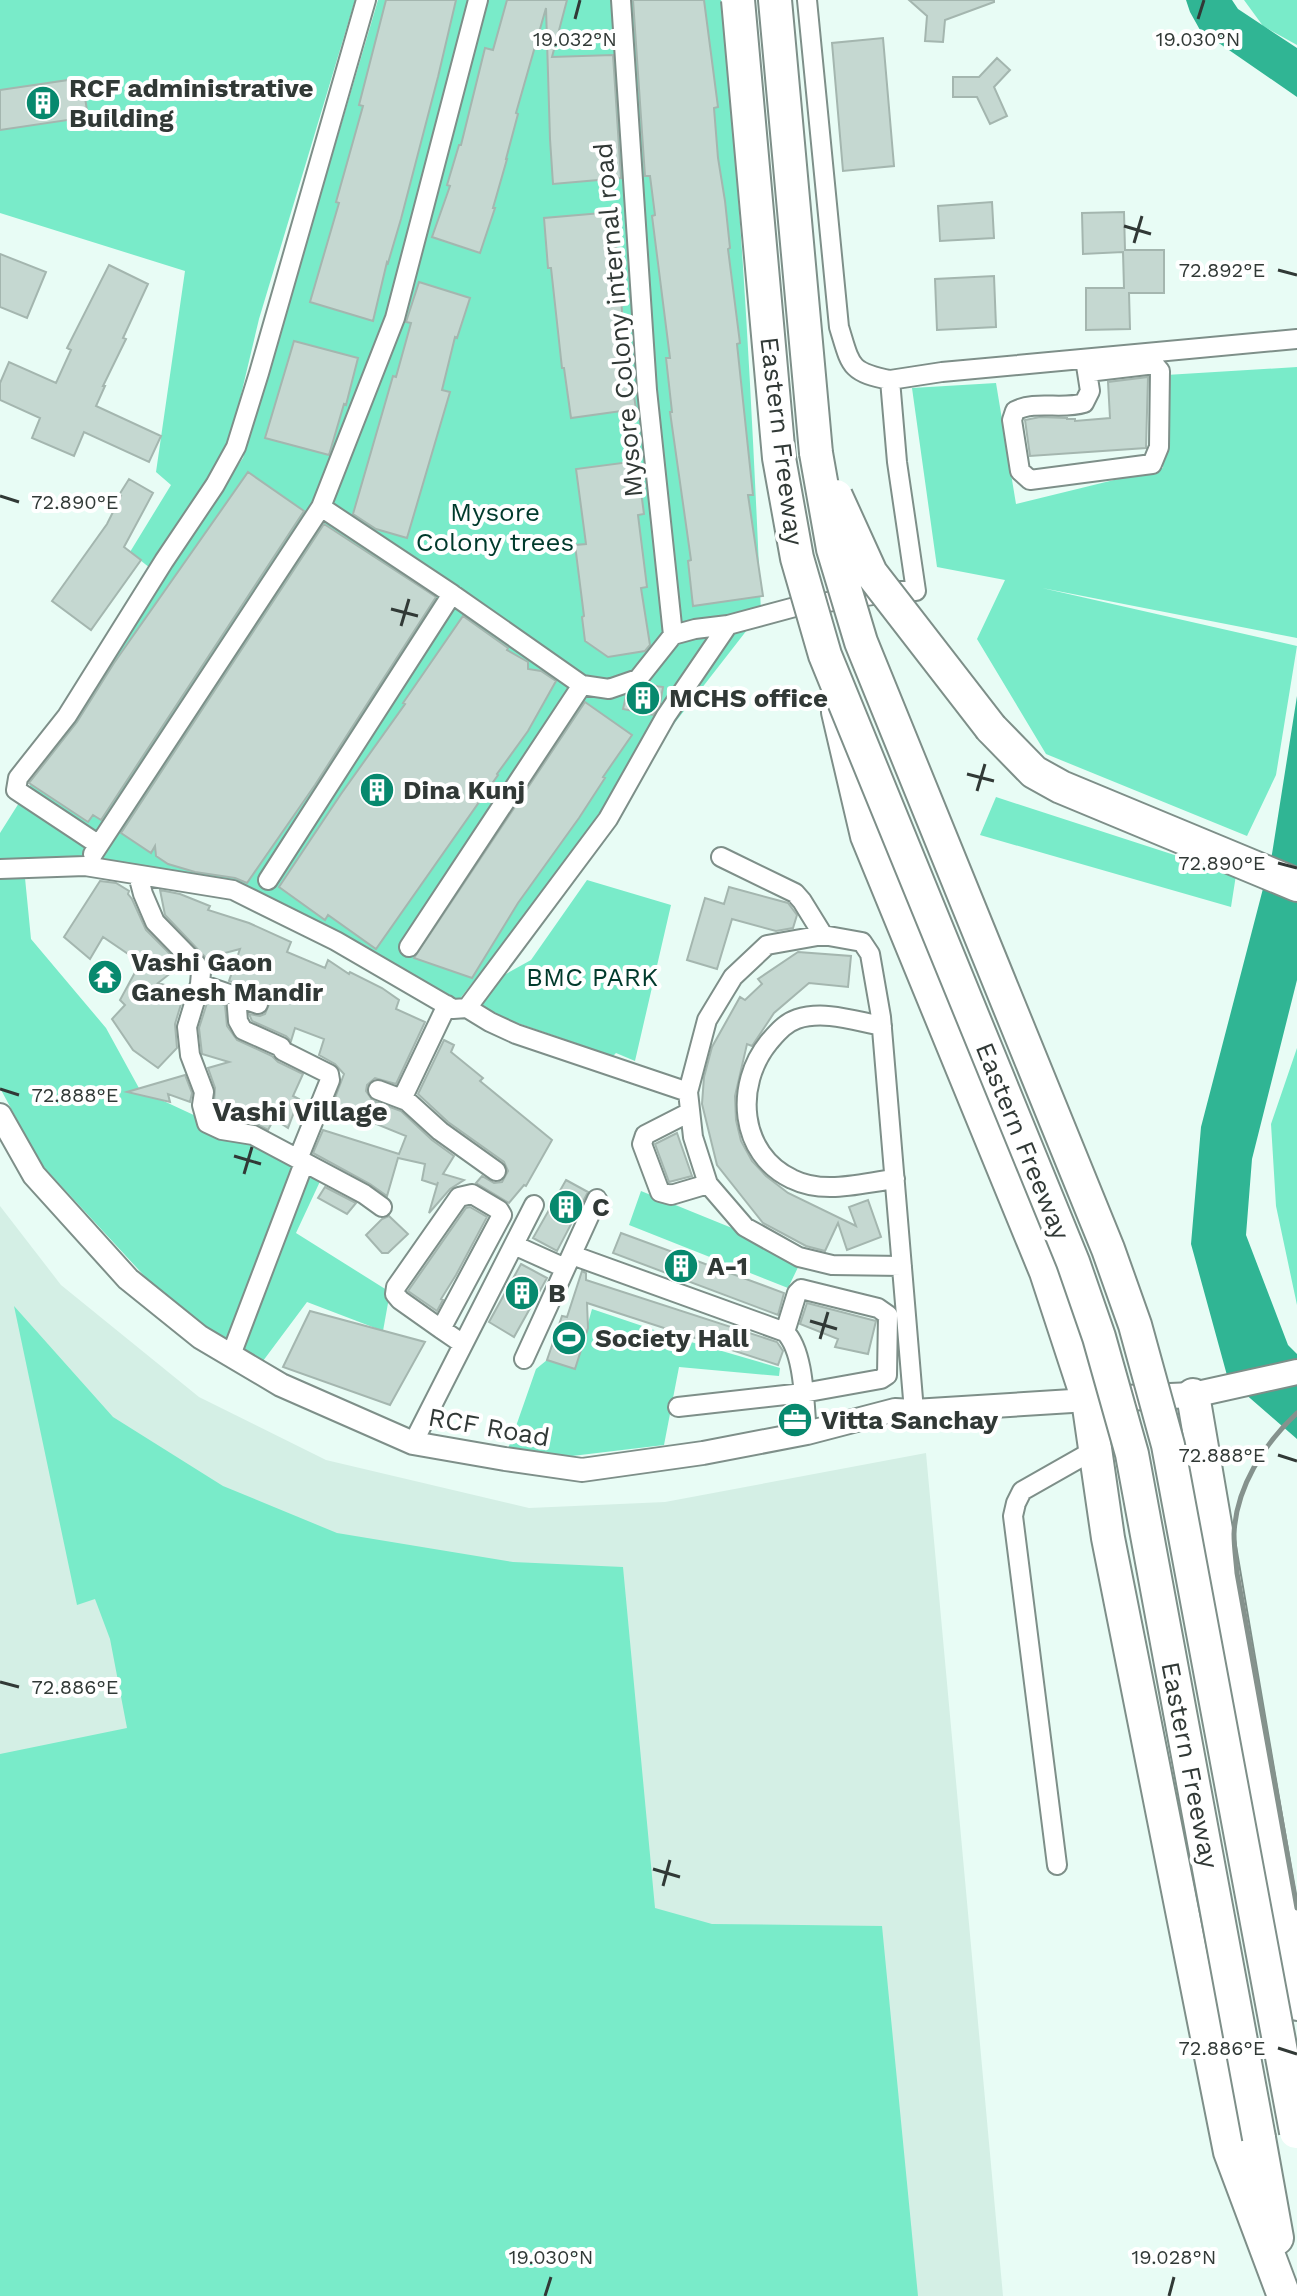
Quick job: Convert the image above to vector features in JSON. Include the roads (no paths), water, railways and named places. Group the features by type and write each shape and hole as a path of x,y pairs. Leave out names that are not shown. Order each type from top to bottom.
{"highway":[{"name":"Eastern Freeway","path":"738,0 779,458 797,558 825,655 1073,1262 1099,1337 1132,1454 1286,2296"},
{"name":"Eastern Freeway","path":"775,0 816,453 833,549 861,642 1108,1249 1135,1325 1168,1445 1296,2135"},
{"path":"816,453 871,573 991,728 1034,772 1061,787 1297,885"},
{"path":"825,655 867,836 1046,1272 1088,1400 1108,1538 1230,2152 1286,2296"},
{"path":"1208,1392 1297,2004"}],"main road":[{"path":"1088,1400 1208,1392 1297,1372"}],"street":[{"path":"99,845 16,790 18,778 67,716 215,485 236,447 366,0"},
{"path":"85,866 321,507 395,318 478,0"},
{"name":"Mysore Colony internal road","path":"621,0 647,390 673,635"},
{"path":"807,0 839,327 850,364 865,375 890,380 942,372 1086,366 1155,365 1160,371 1159,447 1152,464 1030,480 1020,471 1012,420 1015,411 1024,406 1073,407 1084,403 1090,391 1086,366"},
{"path":"1086,366 1297,339"},
{"path":"321,507 582,685 609,689 638,679 673,635 728,625 795,607 916,591 897,462 890,380"},
{"path":"268,880 452,594"},
{"path":"467,1008 608,819 666,716 728,625"},
{"path":"409,947 582,685"},
{"path":"721,857 795,893 823,935"},
{"path":"0,869 85,866 233,890 336,941 453,1009 467,1008 516,1034 688,1092"},
{"path":"138,875 155,922 201,972 187,1027 190,1055 204,1092 202,1105 207,1123 222,1130 253,1135 364,1194 382,1207"},
{"path":"902,1266 832,1265 799,1257 745,1227 708,1184 693,1137 688,1092 707,1020 733,977 767,945 823,935 862,942 870,954 882,1026 895,1179 914,1411"},
{"path":"200,984 258,1004"},
{"path":"231,1355 330,1080 329,1074 243,1030 238,1021 236,996"},
{"path":"402,1099 447,1005"},
{"path":"882,1026 816,1014 794,1020 772,1039 752,1070 746,1093 747,1116 753,1141 768,1164 793,1180 825,1189 895,1179"},
{"path":"378,1090 407,1101 440,1131 496,1171"},
{"path":"690,1112 645,1135 642,1144 660,1192 664,1195 708,1184"},
{"name":"RCF Road","path":"0,1115 34,1175 128,1279 200,1337 281,1385 413,1443 582,1470 703,1453 807,1433 895,1410 1088,1400"},
{"path":"441,1329 502,1215 472,1194 459,1197 396,1287 395,1294 400,1300 441,1329 463,1344"},
{"path":"524,1359 597,1199"},
{"path":"413,1443 534,1205"},
{"path":"514,1245 785,1332 793,1340 796,1350 807,1433"},
{"path":"678,1407 803,1393 881,1379 887,1375 888,1315 884,1310 801,1289 785,1332"},
{"path":"1057,1865 1013,1516 1022,1491 1096,1449"}],"railway":[{"path":"1297,1413 1263,1453 1246,1483 1234,1534 1237,1573 1297,1908"}],"place":[{"name":"RCF administrative Building","path":"43,103"},
{"name":"MCHS office","path":"643,698"},
{"name":"Dina Kunj","path":"377,790"},
{"name":"Vashi Gaon Ganesh Mandir","path":"105,977"},
{"name":"C","path":"566,1207"},
{"name":"A-1","path":"681,1266"},
{"name":"B","path":"522,1293"},
{"name":"Society Hall","path":"569,1338"},
{"name":"Vitta Sanchay","path":"795,1420"}],"district":[{"name":"Vashi Village","path":"300,1111"}],"park label":[{"name":"Mysore Colony trees","path":"495,527"},
{"name":"BMC PARK","path":"592,977"}]}
